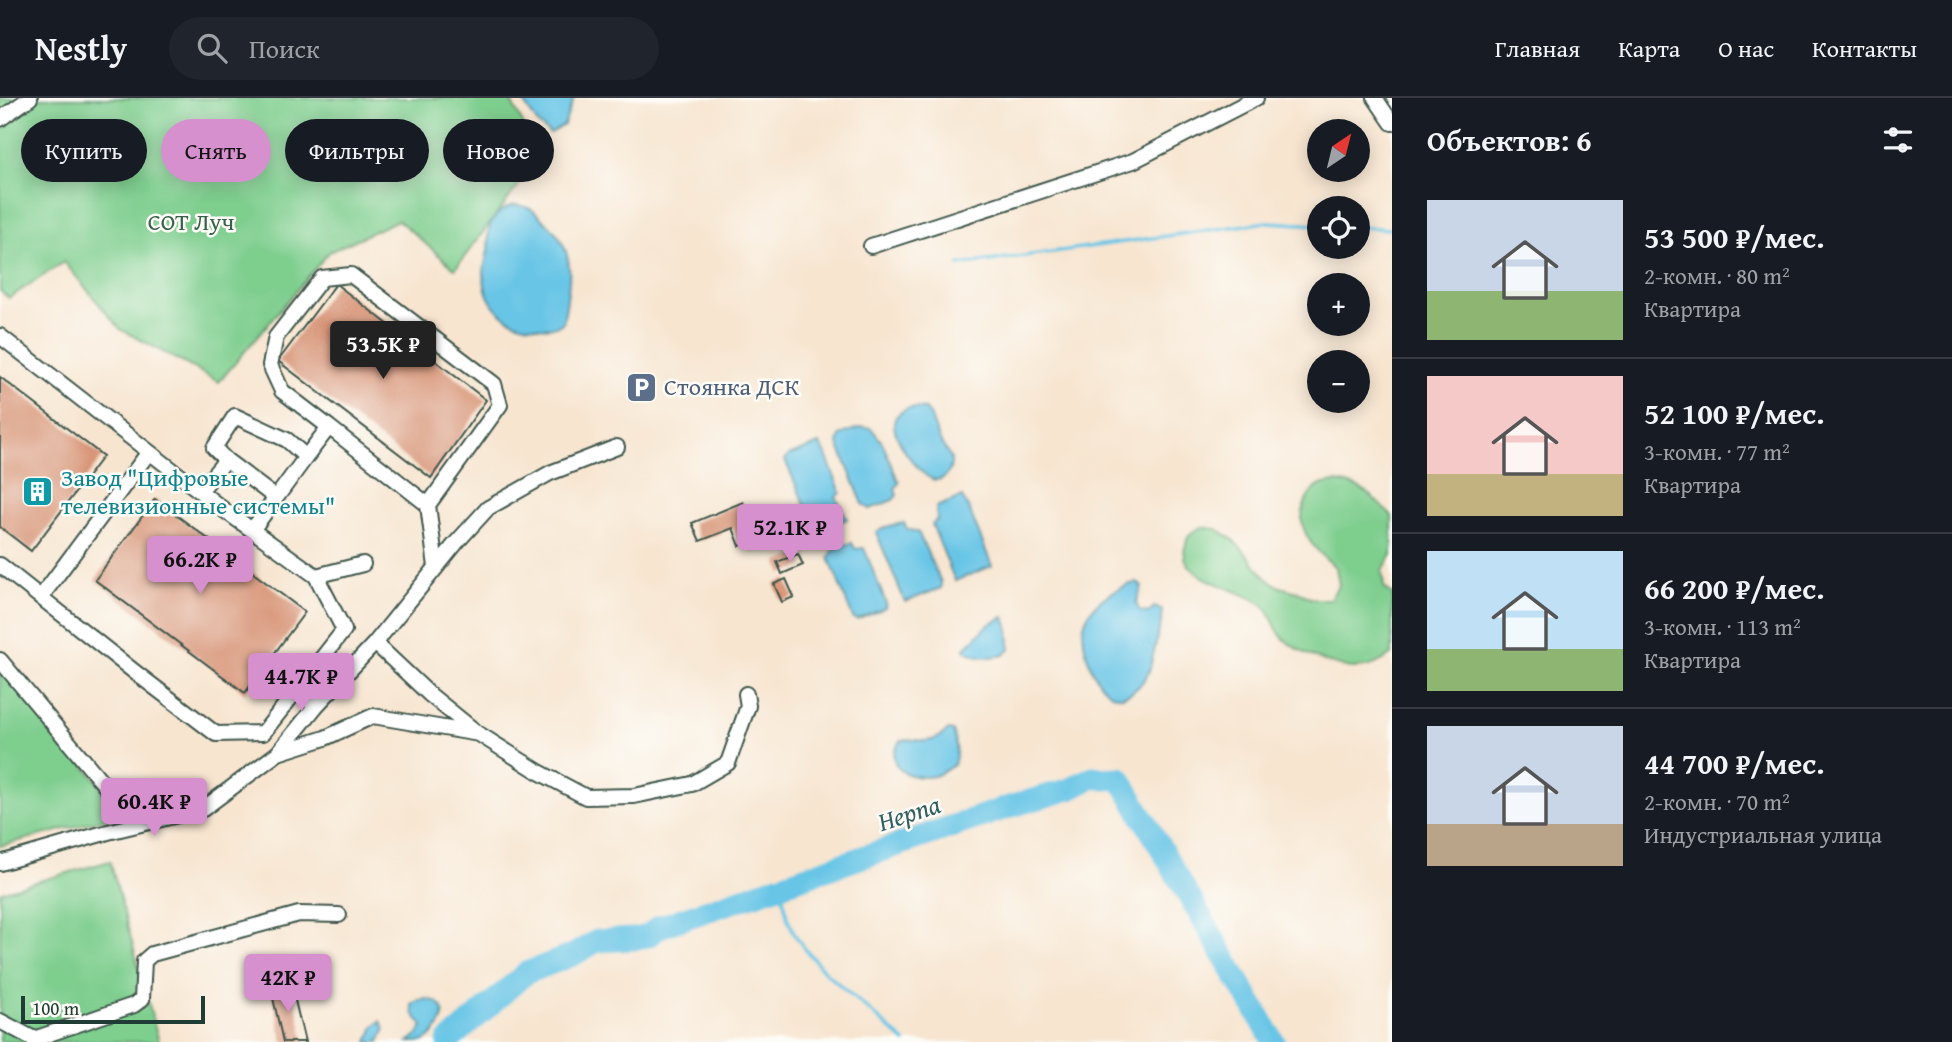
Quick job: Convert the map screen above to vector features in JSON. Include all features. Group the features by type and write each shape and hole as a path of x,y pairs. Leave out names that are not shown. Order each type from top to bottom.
{"street":[{"path":"0,119 30,98"},
{"path":"871,246 1132,161 1256,98"},
{"path":"1375,98 1392,123"},
{"path":"428,505 282,391 270,365 276,337 322,278 351,275 494,384 500,405 428,505 436,567"},
{"path":"0,337 200,491 316,576 344,630 263,733 216,734 0,565"},
{"path":"276,498 214,448 235,416 287,440 306,457"},
{"path":"252,530 329,427"},
{"path":"0,863 137,824 203,809 278,753 488,508 550,472 617,447"},
{"path":"41,597 149,452"},
{"path":"200,491 226,460"},
{"path":"316,576 363,564"},
{"path":"374,643 429,694 479,734 538,772 586,797 634,796 692,784 728,762 748,706 746,694"},
{"path":"0,660 137,824"},
{"path":"296,691 316,706"},
{"path":"278,753 324,738 373,716 479,734"},
{"path":"0,1021 34,1040 134,1005 142,999 144,961 152,954 299,914 339,915"}],"green space":[{"name":"СОТ Луч","path":"0,98 509,98 521,119 443,119 443,182 521,182 455,269 398,220 329,252 219,382 120,329 64,262 9,298 0,291"},
{"path":"1337,482 1362,490 1392,516 1392,555 1382,571 1384,587 1392,594 1392,654 1363,668 1329,663 1299,650 1281,636 1265,607 1256,600 1202,576 1191,568 1185,559 1189,536 1201,527 1217,529 1244,551 1266,578 1280,587 1313,599 1330,599 1339,585 1336,568 1310,540 1302,517 1311,493 1323,484"},
{"path":"0,664 124,814 0,846"},
{"path":"110,861 159,1042 0,1042 0,892"}],"water":[{"path":"521,98 574,98 564,125 554,131 554,119 535,119"},
{"path":"515,205 528,208 537,214 560,238 565,249 569,285 563,323 556,326 536,327 512,321 497,309 487,293 484,266 489,230 497,216"},
{"path":"910,408 926,409 950,456 950,468 944,478 936,480 926,475 912,461 899,441 895,432 896,417"},
{"path":"863,427 871,428 882,442 899,483 895,489 897,495 893,500 870,509 863,504 838,444 840,436"},
{"path":"819,444 824,450 841,493 836,497 847,519 821,530 815,529 785,460 788,456"},
{"path":"962,497 992,566 955,581 932,524 937,520 936,507"},
{"path":"904,523 907,529 918,532 941,582 941,588 905,602 876,532"},
{"path":"852,543 855,549 864,548 886,603 885,608 857,620 853,618 829,558 835,549"},
{"path":"1137,582 1142,587 1136,603 1139,610 1148,613 1154,607 1162,610 1162,619 1149,672 1134,691 1116,696 1107,691 1093,671 1085,646 1084,625 1092,609 1105,597"},
{"path":"1004,617 1009,628 1010,649 1004,655 983,656 964,649 988,625"},
{"path":"949,730 953,731 956,744 954,765 937,775 925,777 908,774 896,765 895,750 901,741 929,741"},
{"path":"427,999 442,1007 442,1021 425,1041 408,1042 423,1026 413,1013 412,1005"},
{"path":"381,1021 385,1029 379,1042 368,1042 374,1026"}],"building":[{"path":"336,284 486,400 431,478 278,361"},
{"name":"Завод \"Цифровые телевизионные системы\"","path":"0,377 103,456 31,551 0,527"},
{"path":"155,499 305,612 245,693 95,580"},
{"path":"743,502 758,539 740,546 733,528 700,541 692,523"},
{"path":"798,554 803,565 782,574 777,562"},
{"path":"786,579 794,597 782,602 774,584"},
{"path":"291,984 305,1042 283,1042 271,989"}],"waterway":[{"path":"959,265 1267,222 1307,224"},
{"path":"1370,228 1392,229"},
{"name":"Нерпа","path":"448,1042 526,973 573,955 597,941 648,936 659,927 1009,807 1070,789 1093,777 1120,778 1274,1042"},
{"path":"780,885 788,919 804,948 825,972 905,1042"}],"place":[{"name":"Стоянка ДСК","path":"641,387"},
{"name":"Завод \"Цифровые телевизионные системы\"","path":"38,492"}]}
